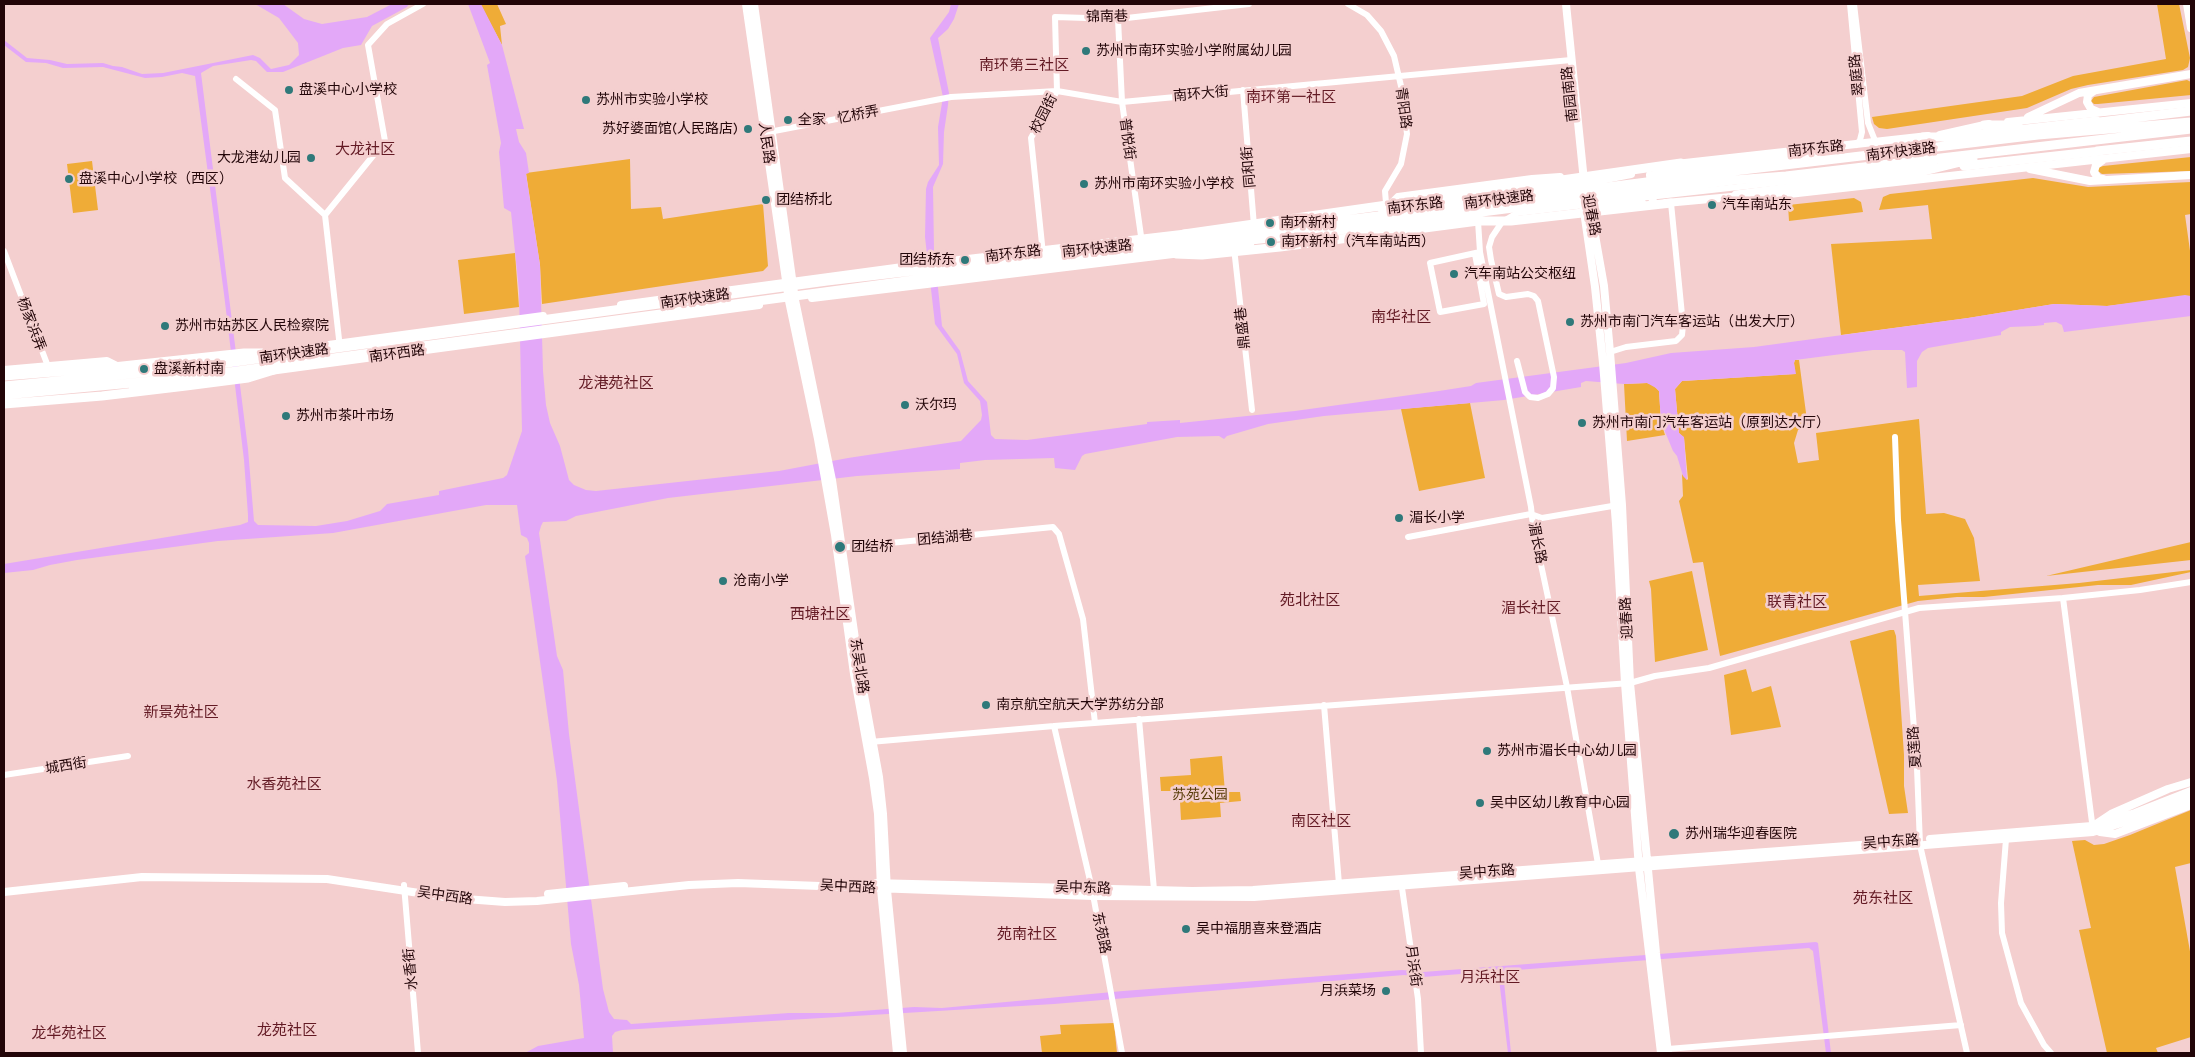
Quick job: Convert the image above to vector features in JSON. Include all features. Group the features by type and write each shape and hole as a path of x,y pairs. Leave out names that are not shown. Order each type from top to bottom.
{"highway":[{"path":"2038,135 2098,117 2136,113 2191,111"},
{"name":"南环快速路","path":"1923,160 2037,151 2191,122"},
{"path":"1984,125 2062,127"},
{"path":"1923,137 1956,137 2062,127"},
{"path":"1820,156 2062,127"},
{"name":"南环快速路","path":"1735,183 1862,156 2038,135 2191,129"},
{"name":"南环快速路","path":"4,395 145,382 302,357 827,281 1735,183 2100,139"},
{"path":"1735,183 1924,171 2104,155 2157,149 2191,140"},
{"path":"2037,151 2104,155"},
{"path":"1145,248 1198,231 1483,192 1650,175 1791,157 1862,156"},
{"path":"1924,171 1989,156"},
{"path":"1582,181 1681,164"},
{"path":"1145,248 1202,255 1478,221 1511,221 1586,204 1671,204"},
{"path":"4,376 104,368 244,353 302,357"},
{"path":"4,402 102,396 248,378 302,357"},
{"name":"南环快速路","path":"4,386 302,357"}],"main road":[{"name":"人民路","path":"746,4 768,132 790,281"},
{"name":"人民路","path":"754,4 768,132"},
{"name":"南园南路","path":"1560,4 1569,60 1582,181"},
{"name":"南园南路","path":"1566,4 1569,60"},
{"path":"2187,4 2191,28"},
{"path":"2020,120 2073,95 2191,74"},
{"path":"2094,91 2087,98 2087,105 2098,117"},
{"path":"2136,113 2191,103"},
{"name":"南环东路","path":"1681,164 1923,137 2020,120 2098,117"},
{"path":"2157,149 2191,149"},
{"name":"南环东路","path":"790,281 1042,251 1234,246 1586,204 1671,204 1735,183 1771,196 2023,168 2104,155"},
{"path":"2104,155 2094,172 2098,178 2108,180"},
{"path":"2023,168 2075,179 2108,180 2191,176"},
{"path":"1650,175 1653,203"},
{"path":"1386,209 1398,197 1555,177 1582,181"},
{"name":"南环东路","path":"792,300 1044,270 1254,225 1386,209 1582,181"},
{"name":"迎春路","path":"1582,181 1604,286 1610,352 1607,363"},
{"path":"1586,204 1652,189"},
{"name":"迎春路","path":"1586,204 1607,363 1618,505 1627,683 1643,864 1666,1052"},
{"path":"1298,238 1312,245 1324,244 1458,226 1478,221"},
{"name":"东吴北路","path":"790,281 792,300 828,480 869,742 896,1011 898,1053"},
{"name":"南环西路","path":"4,382 125,371 239,357 790,281"},
{"name":"南环西路","path":"4,402 230,377 548,335 792,300"},
{"path":"4,370 107,361 125,371"},
{"path":"2093,829 2111,814 2168,789 2191,782"},
{"path":"2173,800 2191,791"},
{"path":"2093,829 2173,800 2191,796"},
{"path":"2093,829 2115,834 2191,805"},
{"name":"吴中东路","path":"1920,843 2006,839 2093,829"},
{"name":"吴中东路","path":"1092,892 1241,890 1401,882 2093,829"},
{"name":"吴中东路","path":"884,886 1242,898 1598,864 1643,864"},
{"name":"吴中西路","path":"4,887 141,872 321,874 404,888"},
{"name":"吴中西路","path":"4,892 142,877 327,879 492,896 563,895 738,878 884,886"},
{"name":"东吴北路","path":"896,1011 903,1053"}],"street":[{"path":"325,215 385,141 368,45 387,24 423,4"},
{"name":"锦南巷","path":"1055,17 1118,19 1249,4"},
{"name":"青阳路","path":"1348,4 1366,15 1381,31 1394,56 1404,100 1407,134 1401,164 1385,191 1388,227"},
{"name":"翠庭路","path":"1850,4 1862,132 1860,140 1856,145"},
{"name":"翠庭路","path":"1854,4 1868,123 1876,143"},
{"name":"校园街","path":"1044,270 1031,138 1057,91 1055,17"},
{"name":"普悦街","path":"1118,19 1122,102 1145,248"},
{"name":"南环大街","path":"951,97 1057,91 1122,102 1569,60"},
{"path":"236,79 275,110 284,178 325,215 342,362"},
{"name":"同和街","path":"1243,90 1257,244"},
{"name":"忆桥弄","path":"768,132 951,97"},
{"path":"1516,361 1523,388 1527,394 1534,398 1545,396 1551,392 1554,385 1536,298 1528,294 1504,297 1498,292 1490,247 1498,226 1510,216 1525,212 1735,183 1958,162"},
{"path":"1610,352 1626,347 1673,342 1680,339 1682,335 1684,325 1671,204"},
{"name":"湄长路","path":"1478,221 1477,253 1505,375 1531,514 1567,686 1598,864"},
{"name":"鼎盛巷","path":"1234,246 1252,410"},
{"name":"杨家浜弄","path":"4,252 48,366 57,396"},
{"path":"1477,253 1484,304 1440,312 1430,262 1477,253"},
{"name":"夏莲路","path":"1895,437 1905,612 1917,768 1920,843 1967,1053"},
{"path":"1408,537 1531,514 1542,518 1618,505"},
{"name":"团结湖巷","path":"839,548 1053,528 1059,534 1083,619 1095,723"},
{"path":"869,742 1139,719 1627,683 1655,676 1709,668 1919,608 2063,598 2140,590 2191,582"},
{"path":"2063,598 2093,829"},
{"path":"1324,705 1339,884"},
{"path":"1139,719 1154,890"},
{"name":"东苑路","path":"1054,726 1112,988 1122,1053"},
{"name":"城西街","path":"4,776 128,756"},
{"path":"2006,839 2001,896 2002,933 2021,1003 2042,1043 2051,1053"},
{"name":"月浜街","path":"1401,882 1415,979 1422,1053"},
{"name":"水香街","path":"404,888 418,1053"},
{"path":"1666,1052 1812,1037 1961,1025"}],"green space":[{"path":"480,4 497,4 506,24 500,26 502,45"},
{"path":"2157,4 2179,4 2190,58 2188,67 2183,70 2071,89 2027,108 1887,129 1879,128 1874,124 1872,117 2022,96 2073,76 2166,59"},
{"path":"2187,80 2191,82 2191,95 2098,104 2094,104 2091,101 2094,97"},
{"path":"2191,157 2191,171 2102,174 2098,171 2098,168 2103,166"},
{"path":"630,159 631,209 661,207 663,219 763,204 768,266 763,271 542,304 540,265 526,173"},
{"path":"92,161 98,210 73,213 67,164"},
{"path":"2033,178 2088,187 2191,182 2191,214 2185,215 2191,258 2191,296 2107,306 2054,304 1841,335 1831,244 1932,239 1928,205 1879,210 1883,197 1890,194"},
{"path":"1854,198 1861,202 1863,212 1789,221 1788,205"},
{"path":"515,253 519,307 464,314 458,260"},
{"path":"1795,360 1799,360 1808,428 1798,430 1794,443 1798,463 1819,460 1816,433 1919,419 1926,514 1944,513 1965,519 1974,538 1980,581 1918,585 1919,596 2079,583 2191,570 2191,572 2131,585 2098,585 1984,597 1957,597 1918,601 1720,656 1703,562 1693,563 1679,501 1683,496 1682,474 1688,479 1684,438 1679,433 1675,389 1682,381 1795,374"},
{"path":"1647,383 1653,385 1659,391 1661,422 1665,435 1627,441 1624,384"},
{"path":"1470,403 1485,478 1419,491 1401,409"},
{"path":"2191,542 2191,560 2046,576"},
{"path":"1692,571 1708,650 1655,662 1649,581"},
{"path":"1894,630 1896,636 1904,755 1904,786 1908,813 1889,814 1850,641"},
{"path":"1746,669 1752,692 1771,686 1781,727 1731,735 1724,675"},
{"name":"苏苑公园","path":"1222,756 1225,792 1240,792 1241,801 1220,803 1221,817 1181,820 1180,801 1175,801 1174,791 1161,791 1160,777 1191,775 1190,759"},
{"path":"2191,810 2191,863 2175,867 2191,957 2191,1037 2156,1048 2158,1053 2107,1053 2079,930 2091,928 2072,841 2085,840 2094,845 2104,844"},
{"path":"1114,1023 1117,1053 1042,1053 1040,1036 1061,1034 1060,1025"}],"shaded area":[{"path":"255,4 283,4 304,19 322,24 367,17 392,4 409,4 407,7 372,26 361,45 343,48 283,72 267,72 256,61 251,60 213,66 201,73 248,449 254,521 258,525 316,526 347,521 380,511 387,504 439,495 439,491 503,478 507,475 522,431 519,291 511,212 504,208 499,152 501,143 487,65 490,63 468,4 481,4 502,45 524,129 516,129 519,142 526,153 529,173 526,174 540,265 543,371 546,405 569,480 574,485 586,490 596,491 779,471 848,458 961,441 981,420 980,401 964,383 957,354 935,324 925,237 926,189 928,182 939,165 938,127 943,97 930,38 949,12 951,4 959,4 954,19 948,29 938,38 949,93 944,132 943,164 933,187 934,250 942,326 960,351 968,381 987,402 991,435 995,439 1027,440 1147,424 1147,422 1180,420 1180,423 1295,411 1439,391 1471,386 1476,383 1626,363 1671,353 1754,347 1968,318 2054,304 2107,306 2185,295 2191,296 2191,316 2064,332 2062,325 2056,322 2035,326 2010,327 2001,332 2001,335 1928,348 1922,352 1917,361 1917,387 1907,388 1905,352 1902,350 1873,350 1795,360 1796,374 1682,381 1675,389 1679,433 1684,437 1687,480 1683,476 1677,456 1661,422 1659,391 1656,388 1647,383 1624,384 1586,381 1581,383 1581,387 1504,400 1324,416 1268,424 1227,436 1224,439 1219,436 1177,437 1085,454 1075,470 1055,468 1054,458 985,460 960,463 960,469 857,476 668,498 576,516 566,521 543,522 541,526 539,533 557,656 563,670 569,734 603,989 609,1012 614,1019 627,1020 631,1024 789,1013 836,1013 914,1007 942,1008 1123,991 1402,970 1423,972 1816,942 1818,943 1831,1053 1826,1053 1813,951 1809,948 1503,971 1511,1053 1508,1053 1498,971 1423,977 1404,975 1054,1004 622,1030 615,1032 612,1036 613,1053 525,1053 538,1046 584,1038 579,985 571,944 557,781 525,556 529,553 529,543 527,538 521,535 517,505 486,505 333,533 218,541 77,560 33,570 4,573 4,564 240,525 248,522 248,515 244,460 224,294 195,76 182,73 145,78 103,67 63,68 46,63 26,62 4,45 4,40 27,58 67,64 103,63 142,74 163,73 253,55 260,58 271,69 289,65 299,55 298,43 279,18"}],"place":[{"name":"苏州市南环实验小学附属幼儿园","path":"1086,51"},
{"name":"盘溪中心小学校","path":"289,90"},
{"name":"苏州市实验小学校","path":"586,100"},
{"name":"全家","path":"788,120"},
{"name":"苏好婆面馆(人民路店)","path":"748,129"},
{"name":"大龙港幼儿园","path":"311,158"},
{"name":"盘溪中心小学校（西区）","path":"69,179"},
{"name":"苏州市南环实验小学校","path":"1084,184"},
{"name":"团结桥北","path":"766,200"},
{"name":"汽车南站东","path":"1712,205"},
{"name":"南环新村","path":"1270,223"},
{"name":"南环新村（汽车南站西）","path":"1271,242"},
{"name":"团结桥东","path":"965,260"},
{"name":"汽车南站公交枢纽","path":"1454,274"},
{"name":"苏州市南门汽车客运站（出发大厅）","path":"1570,322"},
{"name":"苏州市姑苏区人民检察院","path":"165,326"},
{"name":"盘溪新村南","path":"144,369"},
{"name":"沃尔玛","path":"905,405"},
{"name":"苏州市茶叶市场","path":"286,416"},
{"name":"苏州市南门汽车客运站（原到达大厅）","path":"1582,423"},
{"name":"湄长小学","path":"1399,518"},
{"name":"团结桥","path":"840,547"},
{"name":"沧南小学","path":"723,581"},
{"name":"南京航空航天大学苏纺分部","path":"986,705"},
{"name":"苏州市湄长中心幼儿园","path":"1487,751"},
{"name":"吴中区幼儿教育中心园","path":"1480,803"},
{"name":"苏州瑞华迎春医院","path":"1674,834"},
{"name":"吴中福朋喜来登酒店","path":"1186,929"},
{"name":"月浜菜场","path":"1386,991"}],"district":[{"name":"南环第三社区","path":"1024,66"},
{"name":"南环第一社区","path":"1291,98"},
{"name":"大龙社区","path":"365,150"},
{"name":"南华社区","path":"1401,318"},
{"name":"龙港苑社区","path":"616,384"},
{"name":"苑北社区","path":"1310,601"},
{"name":"联青社区","path":"1797,603"},
{"name":"湄长社区","path":"1531,609"},
{"name":"西塘社区","path":"820,615"},
{"name":"新景苑社区","path":"181,713"},
{"name":"水香苑社区","path":"284,785"},
{"name":"南区社区","path":"1321,822"},
{"name":"苑东社区","path":"1883,899"},
{"name":"苑南社区","path":"1027,935"},
{"name":"月浜社区","path":"1490,978"},
{"name":"龙苑社区","path":"287,1031"},
{"name":"龙华苑社区","path":"69,1034"}]}
